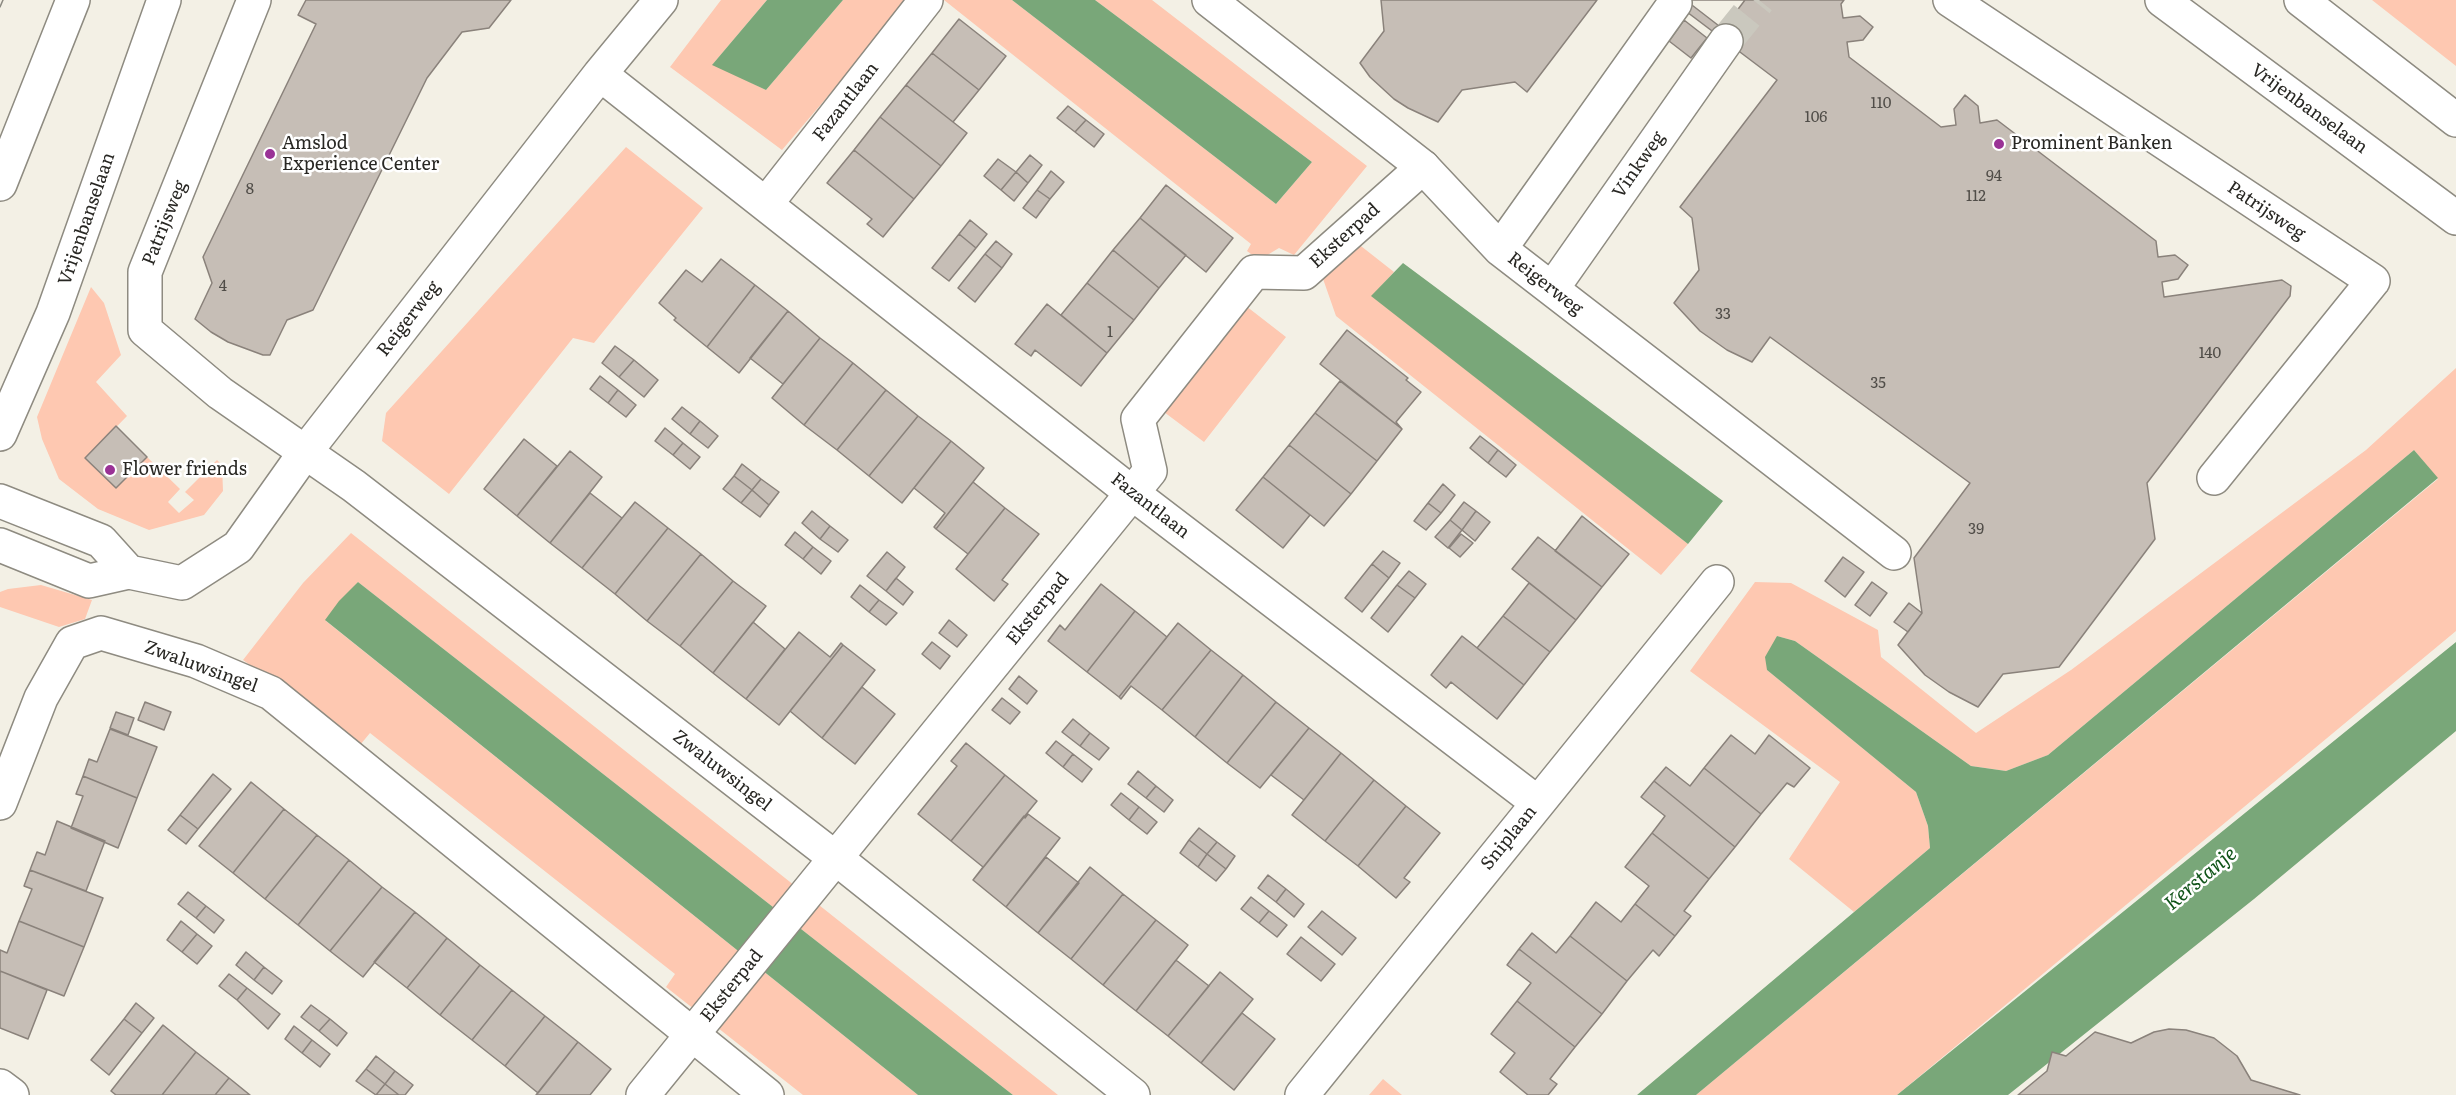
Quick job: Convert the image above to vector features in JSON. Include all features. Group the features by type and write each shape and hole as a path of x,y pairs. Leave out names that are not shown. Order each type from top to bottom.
{"street":[{"path":"0,184 73,0"},
{"name":"Vrijenbanselaan","path":"0,434 53,313 164,0"},
{"name":"Patrijsweg","path":"254,0 145,272 145,330 220,393 306,451"},
{"name":"Reigerweg","path":"0,545 89,582 129,572 182,583 238,547 306,451 600,74 661,0"},
{"name":"Fazantlaan","path":"766,204 926,0"},
{"name":"Reigerweg","path":"1209,0 1423,167 1500,249 1894,553"},
{"name":"Patrijsweg","path":"1950,0 2373,281 2214,478"},
{"name":"Vrijenbanselaan","path":"2162,0 2456,218"},
{"path":"2301,0 2456,120"},
{"path":"1500,249 1675,3"},
{"name":"Vinkweg","path":"1552,289 1726,41"},
{"name":"Fazantlaan","path":"600,74 1132,493 1538,802"},
{"name":"Eksterpad","path":"643,1095 1150,471 1138,419 1254,272 1304,273 1423,167"},
{"name":"Zwaluwsingel","path":"306,451 836,859 1133,1095"},
{"path":"0,501 101,541 129,572"},
{"name":"Sniplaan","path":"1302,1095 1717,582"},
{"name":"Zwaluwsingel","path":"0,803 41,698 72,643 101,633 196,661 271,693 767,1095"},
{"path":"0,1086 12,1095"}],"shaded area":[{"path":"721,0 767,0 713,64 766,90 843,0 910,0 782,150 670,67"},
{"path":"944,0 1012,0 1276,204 1312,162 1095,0 1152,0 1367,166 1294,255 1279,248 1259,260 1247,251 1251,244"},
{"path":"2372,0 2456,0 2456,66"},
{"path":"626,147 703,208 594,343 573,338 449,494 382,441 386,413"},
{"path":"1352,239 1394,272 1372,296 1688,544 1661,575 1336,316 1322,276"},
{"path":"91,287 104,303 121,355 96,382 127,416 86,458 116,488 147,457 180,489 168,502 179,513 194,500 185,492 217,460 222,465 223,491 204,515 149,530 98,509 59,479 42,439 37,417"},
{"path":"1246,306 1286,337 1204,442 1164,412"},
{"path":"2456,368 2456,631 1897,1095 1696,1095 2438,479 2414,450 2048,755 2006,771 1971,766 1795,641 1777,636 1767,670 1916,792 1928,826 1930,848 1854,912 1789,859 1840,782 1690,671 1755,582 1791,583 1878,630 1881,657 1976,733 2071,670 2366,450"},
{"path":"351,533 1058,1095 1013,1095 358,582 326,621 918,1095 803,1095 666,987 675,974 370,733 360,745 243,660 303,583"},
{"path":"41,585 92,600 85,619 59,627 0,607 0,592"},
{"path":"1383,1079 1402,1095 1369,1095"}],"water":[{"path":"767,0 843,0 766,90 712,65"},
{"path":"1012,0 1095,0 1312,162 1276,204"},
{"path":"1403,263 1723,501 1688,544 1371,296"},
{"path":"2414,450 2438,478 1696,1095 1637,1095 1930,848 1928,826 1916,792 1767,670 1765,657 1777,636 1795,641 1971,766 2006,771 2048,755"},
{"path":"358,582 1013,1095 918,1095 325,620 339,601"},
{"name":"Kerstanje","path":"2456,642 2456,731 2254,899 2008,1095 1897,1095"}],"building":[{"path":"306,0 511,0 489,28 462,32 427,78 313,310 287,320 270,355 263,355 228,342 195,319 212,283 203,257 316,24 298,15"},
{"path":"1381,0 1597,0 1527,92 1515,82 1462,90 1438,122 1394,99 1370,77 1360,63 1384,31"},
{"path":"1671,0 1844,0 1841,4 1843,18 1860,16 1873,27 1863,40 1847,42 1849,57 1941,127 1956,125 1954,109 1965,95 1978,106 1980,123 1997,120 2156,241 2158,257 2175,255 2188,265 2178,279 2162,282 2164,297 2282,280 2291,286 2290,296 2147,483 2155,539 2059,667 2003,674 1978,707 1949,692 1925,675 1898,645 1922,613 1914,558 1970,483 1770,337 1752,362 1727,350 1700,331 1674,303 1699,270 1692,218 1680,207 1777,80"},
{"path":"1690,0 1745,0 1723,29 1688,2"},
{"path":"959,19 1006,56 979,90 932,53"},
{"path":"1684,20 1707,38 1691,58 1669,41"},
{"path":"932,53 979,90 953,122 906,85"},
{"path":"906,85 967,133 941,166 880,117"},
{"path":"1068,106 1086,120 1075,132 1057,118"},
{"path":"880,117 941,166 914,199 854,150"},
{"path":"1086,120 1104,134 1094,147 1075,132"},
{"path":"854,150 914,199 883,237 867,224 872,219 827,183"},
{"path":"1030,155 1042,165 1028,183 1016,172"},
{"path":"998,159 1016,172 1001,190 984,176"},
{"path":"1051,171 1064,182 1050,199 1037,190"},
{"path":"1016,172 1028,183 1014,201 1001,190"},
{"path":"1166,185 1233,238 1206,272 1140,218"},
{"path":"1037,190 1050,199 1036,218 1023,208"},
{"path":"1140,218 1186,255 1159,288 1113,250"},
{"path":"970,220 987,234 976,248 959,234"},
{"path":"959,234 976,248 949,281 932,268"},
{"path":"996,241 1012,254 1002,268 985,254"},
{"path":"1113,250 1159,288 1134,320 1087,283"},
{"path":"985,254 1002,268 975,302 958,288"},
{"path":"721,259 755,285 707,347 674,320 676,318 659,303 686,270 702,282"},
{"path":"1087,283 1134,320 1107,353 1061,315"},
{"path":"755,285 788,311 739,373 707,347"},
{"path":"1047,304 1107,353 1081,386 1035,350 1031,356 1015,344"},
{"path":"788,311 820,338 783,384 750,358"},
{"path":"1347,330 1408,378 1406,380 1421,392 1396,422 1402,429 1320,364"},
{"path":"820,338 853,363 804,425 772,398"},
{"path":"615,346 634,360 619,377 602,363"},
{"path":"634,360 658,380 644,397 619,377"},
{"path":"853,363 886,390 837,450 804,425"},
{"path":"600,376 618,390 608,403 590,389"},
{"path":"1340,381 1402,429 1377,461 1315,413"},
{"path":"618,390 636,405 626,417 608,403"},
{"path":"886,390 918,416 869,476 837,450"},
{"path":"682,407 700,421 690,434 672,419"},
{"path":"1315,413 1377,461 1351,494 1289,445"},
{"path":"918,416 951,441 902,503 869,476"},
{"path":"700,421 718,436 708,448 690,434"},
{"path":"116,426 147,457 116,488 85,458"},
{"path":"665,428 683,443 673,455 655,441"},
{"path":"1480,436 1498,450 1488,463 1470,448"},
{"path":"524,439 557,466 517,516 484,489"},
{"path":"951,441 984,468 936,529 934,527 945,513 914,488"},
{"path":"683,443 700,457 690,469 673,455"},
{"path":"1289,445 1351,494 1324,526 1263,477"},
{"path":"1498,450 1516,465 1506,477 1488,463"},
{"path":"570,451 602,477 550,543 517,516"},
{"path":"742,464 761,479 752,490 734,476"},
{"path":"734,476 752,490 741,503 723,489"},
{"path":"1263,477 1310,515 1283,548 1236,510"},
{"path":"761,479 779,492 769,505 752,490"},
{"path":"973,482 1005,508 968,554 936,529"},
{"path":"1443,484 1455,495 1441,513 1428,503"},
{"path":"752,490 769,505 760,517 741,503"},
{"path":"590,493 622,518 582,568 550,543"},
{"path":"635,502 668,528 615,594 582,568"},
{"path":"1464,502 1476,511 1462,530 1450,520"},
{"path":"1428,503 1441,513 1426,530 1414,521"},
{"path":"1005,508 1039,534 1002,580 1008,584 994,601 956,569"},
{"path":"812,511 830,526 820,539 802,523"},
{"path":"1476,511 1490,522 1475,541 1462,530"},
{"path":"1582,516 1629,554 1602,587 1555,551"},
{"path":"1450,520 1462,530 1448,548 1435,537"},
{"path":"830,526 848,540 838,552 820,539"},
{"path":"668,528 701,554 647,621 615,594"},
{"path":"795,532 813,547 803,559 785,545"},
{"path":"1461,534 1473,543 1460,557 1449,548"},
{"path":"1538,537 1602,587 1576,620 1512,569"},
{"path":"813,547 831,561 821,574 803,559"},
{"path":"1383,551 1400,563 1389,578 1372,564"},
{"path":"887,552 905,567 886,591 867,576"},
{"path":"701,554 733,581 680,646 647,621"},
{"path":"1843,557 1864,572 1845,597 1825,581"},
{"path":"1372,564 1389,578 1362,612 1345,598"},
{"path":"1409,571 1426,584 1415,598 1397,585"},
{"path":"896,578 913,592 903,605 886,591"},
{"path":"733,581 766,606 713,673 680,646"},
{"path":"1872,582 1887,593 1870,616 1855,605"},
{"path":"1529,583 1576,620 1550,652 1503,616"},
{"path":"1101,584 1135,611 1087,672 1048,641 1060,625 1065,630"},
{"path":"860,585 879,600 869,612 851,597"},
{"path":"1397,585 1415,598 1388,632 1371,618"},
{"path":"879,600 897,613 886,625 869,612"},
{"path":"1909,603 1922,613 1908,632 1894,622"},
{"path":"1135,611 1167,637 1119,697 1087,672"},
{"path":"1503,616 1550,652 1524,685 1477,648"},
{"path":"949,620 967,635 957,647 939,633"},
{"path":"753,622 785,649 746,699 713,673"},
{"path":"1178,623 1211,650 1162,710 1131,686 1121,699 1119,697"},
{"path":"799,632 830,657 841,643 843,645 779,725 746,699"},
{"path":"1462,636 1524,685 1497,719 1451,682 1446,688 1431,675"},
{"path":"932,642 950,656 940,669 922,654"},
{"path":"843,645 875,670 822,738 790,711"},
{"path":"1211,650 1243,675 1195,737 1162,710"},
{"path":"1243,675 1276,702 1227,763 1195,737"},
{"path":"1019,676 1037,691 1027,704 1009,689"},
{"path":"862,687 895,714 855,764 822,738"},
{"path":"1002,698 1020,712 1010,724 992,710"},
{"path":"145,702 171,712 164,730 138,720"},
{"path":"1276,702 1309,728 1260,788 1227,763"},
{"path":"116,712 134,718 128,735 110,728"},
{"path":"1073,719 1090,733 1080,746 1062,732"},
{"path":"1309,728 1341,753 1304,800 1271,775"},
{"path":"110,729 157,747 137,798 83,776 89,759 97,762"},
{"path":"1090,733 1109,748 1099,760 1080,746"},
{"path":"1731,735 1755,754 1769,735 1810,768 1794,787 1787,783 1761,814 1704,768"},
{"path":"1056,741 1073,754 1063,767 1046,753"},
{"path":"966,743 1005,775 951,841 918,814 957,766 951,761"},
{"path":"1341,753 1374,780 1325,841 1292,815"},
{"path":"1073,754 1092,769 1082,782 1063,767"},
{"path":"1666,767 1690,786 1704,768 1761,814 1735,847 1654,781"},
{"path":"1138,771 1156,786 1146,798 1128,784"},
{"path":"213,774 231,789 198,829 180,815"},
{"path":"1005,775 1037,801 973,880 983,867 951,841"},
{"path":"83,776 137,798 118,848 71,828 83,796 76,794"},
{"path":"1374,780 1406,806 1358,866 1325,841"},
{"path":"1654,781 1735,847 1709,879 1652,833 1665,816 1641,797"},
{"path":"251,782 284,809 233,873 199,846"},
{"path":"1156,786 1173,800 1164,812 1146,798"},
{"path":"1121,793 1139,807 1129,820 1111,805"},
{"path":"1406,806 1440,833 1404,878 1410,882 1396,898 1358,866"},
{"path":"1139,807 1157,822 1147,834 1129,820"},
{"path":"284,809 317,835 265,899 233,873"},
{"path":"1028,814 1060,838 1006,907 973,880"},
{"path":"180,815 198,829 186,844 168,830"},
{"path":"57,821 105,841 86,891 30,870 37,852 45,855"},
{"path":"1199,828 1217,842 1207,854 1189,840"},
{"path":"1652,833 1709,879 1684,911 1691,916 1675,936 1635,904 1649,886 1625,867"},
{"path":"317,835 349,860 298,925 265,899"},
{"path":"1189,840 1207,854 1198,867 1180,853"},
{"path":"1217,842 1235,856 1226,869 1207,854"},
{"path":"1207,854 1226,869 1216,881 1198,867"},
{"path":"1046,857 1079,883 1038,933 1006,907"},
{"path":"349,860 382,887 330,951 298,925"},
{"path":"1090,867 1123,894 1071,959 1038,933"},
{"path":"30,870 103,898 84,947 19,921 32,889 24,886"},
{"path":"1268,875 1286,889 1276,902 1258,888"},
{"path":"382,887 415,912 363,977 330,951"},
{"path":"1286,889 1304,904 1294,917 1276,902"},
{"path":"188,892 206,906 196,918 178,904"},
{"path":"1123,894 1156,920 1103,985 1071,959"},
{"path":"1251,897 1269,911 1259,923 1241,909"},
{"path":"1596,902 1621,922 1635,904 1675,936 1659,956 1653,950 1627,981 1570,936"},
{"path":"206,906 224,920 214,933 196,918"},
{"path":"1269,911 1287,925 1277,937 1259,923"},
{"path":"1322,911 1356,938 1342,955 1308,927"},
{"path":"415,912 447,938 407,988 374,962"},
{"path":"1156,920 1188,945 1136,1011 1103,985"},
{"path":"19,921 84,947 64,996 0,971 0,950 7,953"},
{"path":"181,921 197,934 182,952 167,940"},
{"path":"1532,933 1556,953 1570,936 1627,981 1602,1014 1519,949"},
{"path":"197,934 212,946 197,964 182,952"},
{"path":"1301,937 1335,964 1321,981 1287,954"},
{"path":"447,938 480,965 440,1015 407,988"},
{"path":"1519,949 1602,1014 1575,1047 1517,1001 1531,983 1507,965"},
{"path":"246,952 264,967 254,980 236,965"},
{"path":"1176,960 1209,986 1168,1036 1136,1011"},
{"path":"480,965 512,990 472,1040 440,1015"},
{"path":"264,967 282,981 272,994 254,980"},
{"path":"0,971 47,990 28,1039 0,1028"},
{"path":"1220,972 1253,999 1201,1063 1168,1036"},
{"path":"229,974 247,988 237,1000 219,986"},
{"path":"247,988 280,1014 268,1029 237,1000"},
{"path":"512,990 545,1016 505,1066 472,1040"},
{"path":"1517,1001 1575,1047 1550,1079 1557,1084 1548,1095 1528,1095 1500,1072 1515,1053 1491,1034"},
{"path":"136,1003 154,1018 142,1033 124,1019"},
{"path":"311,1005 330,1019 319,1031 301,1017"},
{"path":"1242,1013 1275,1039 1234,1090 1201,1063"},
{"path":"545,1016 578,1042 538,1093 505,1066"},
{"path":"124,1019 142,1033 109,1075 91,1060"},
{"path":"330,1019 347,1033 337,1046 319,1031"},
{"path":"163,1025 196,1052 162,1095 116,1095 111,1091"},
{"path":"294,1026 312,1040 302,1053 285,1039"},
{"path":"2169,1029 2186,1030 2214,1038 2237,1056 2251,1080 2300,1095 2018,1095 2047,1071 2052,1052 2066,1056 2095,1032 2131,1043 2154,1032"},
{"path":"312,1040 330,1054 320,1067 302,1053"},
{"path":"578,1042 611,1069 590,1095 536,1095"},
{"path":"196,1052 229,1078 215,1095 162,1095"},
{"path":"376,1056 395,1071 385,1084 366,1069"},
{"path":"366,1069 385,1084 376,1095 356,1081"},
{"path":"395,1071 413,1085 405,1095 399,1095 385,1084"},
{"path":"229,1078 250,1095 215,1095"},
{"path":"385,1084 399,1095 376,1095"}],"tunnel":[{"path":"1726,41 1759,0"}],"tram line":[{"path":"0,7 3,0"}],"place":[{"name":"Prominent Banken","path":"1999,144"},
{"name":"Amslod Experience Center","path":"270,154"},
{"name":"Flower friends","path":"110,470"}]}
